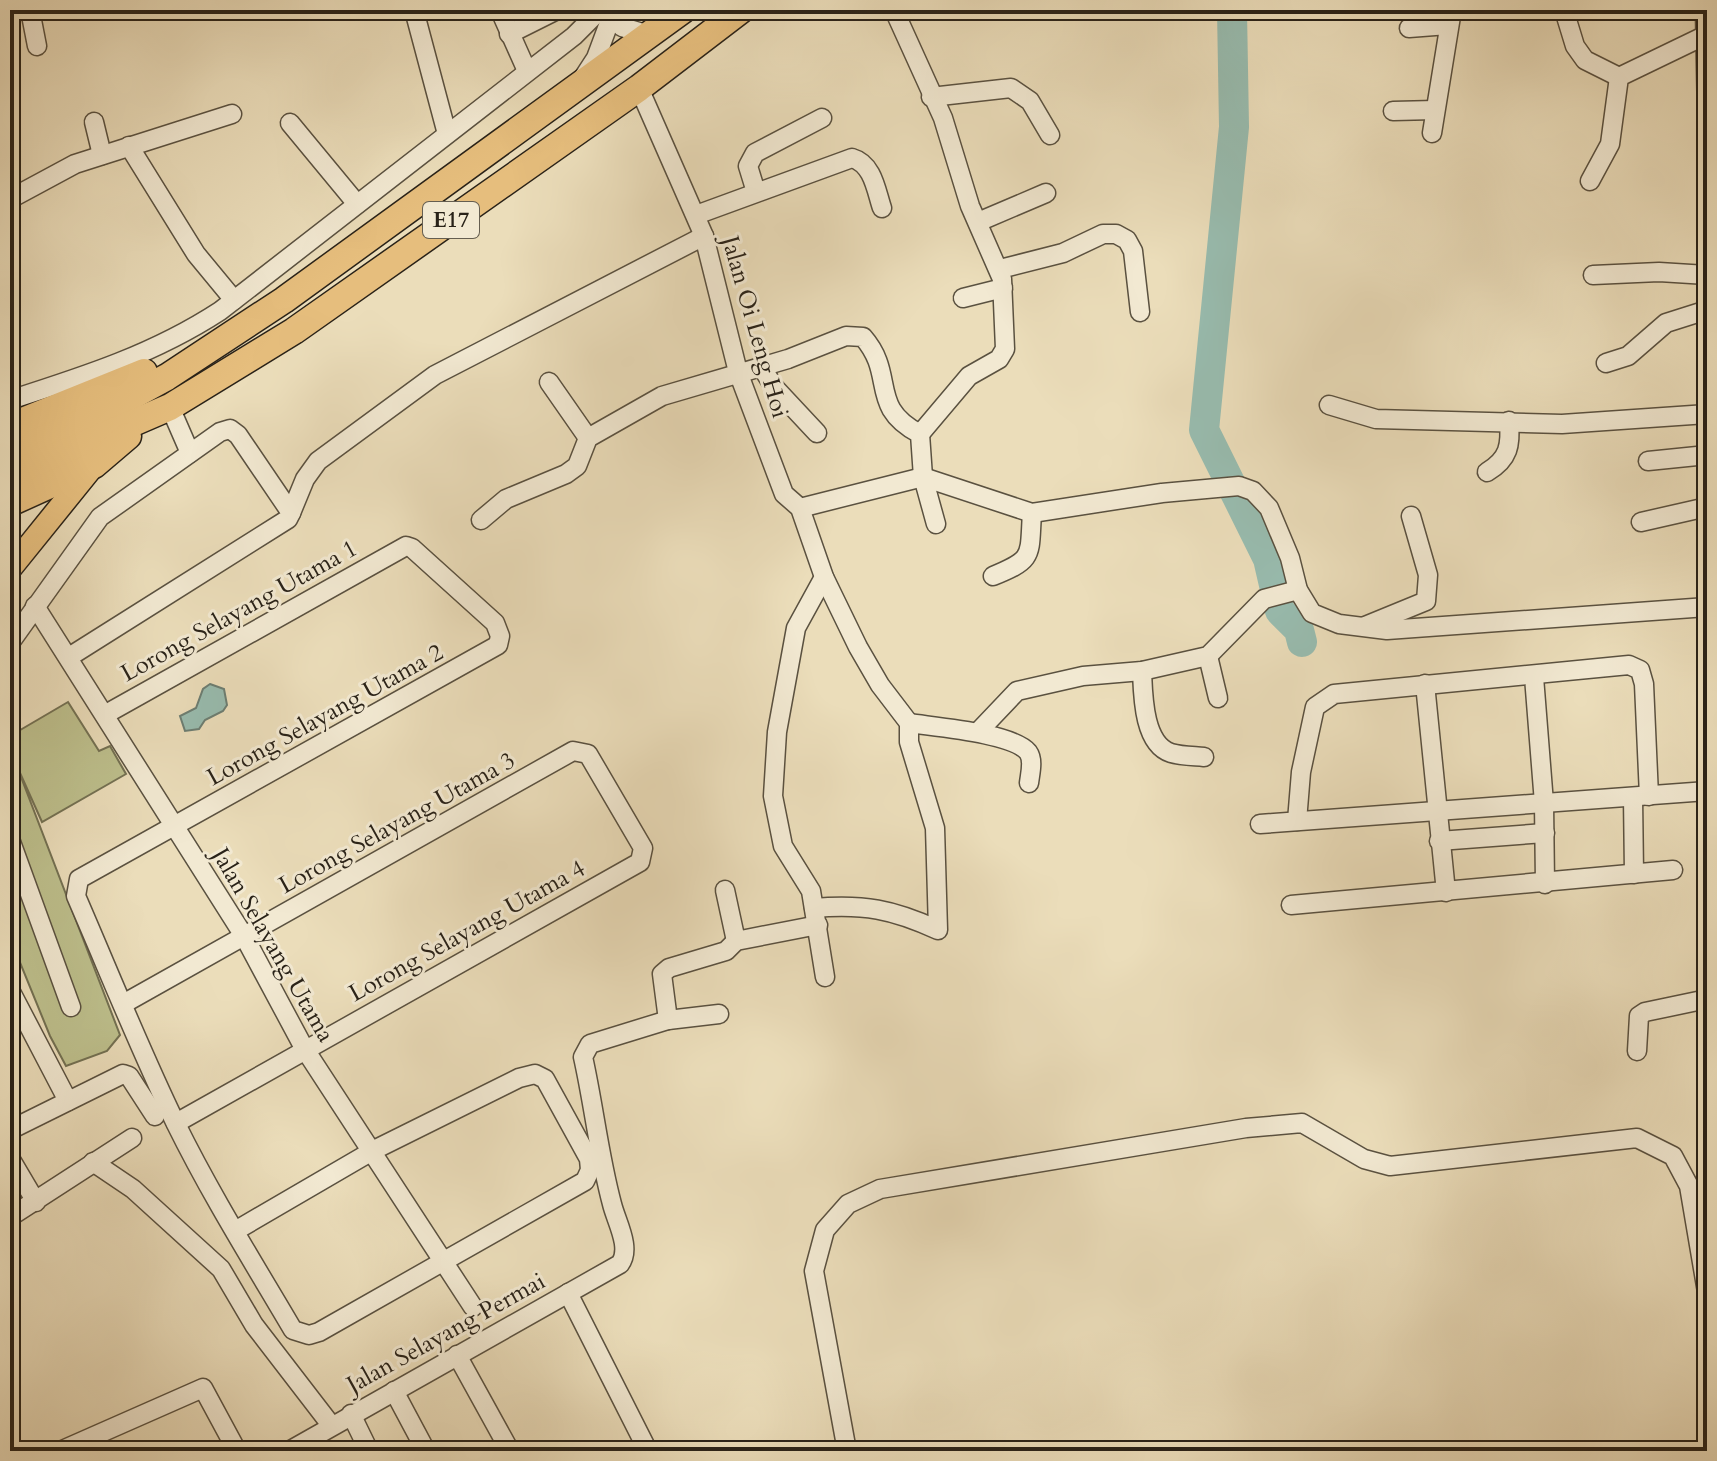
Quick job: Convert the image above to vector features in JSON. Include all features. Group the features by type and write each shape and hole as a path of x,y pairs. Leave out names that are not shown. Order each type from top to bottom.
{"highway":[{"name":"E17","path":"10,453 105,412 167,377 284,300 683,10"},
{"name":"E17","path":"10,476 161,412 294,331 639,88 741,10"},
{"path":"10,426 95,394 225,337"},
{"path":"10,503 94,465 161,412"}],"main road":[{"path":"10,569 94,465"}],"street":[{"path":"30,10 37,46"},
{"path":"414,10 447,134"},
{"path":"509,34 556,10 574,36"},
{"path":"894,10 943,118 978,222 1001,278 1005,349 999,359 969,376 920,434 923,477 936,524"},
{"path":"1564,10 1575,46 1585,60 1619,77"},
{"path":"1705,10 1707,119"},
{"path":"607,12 632,33 649,35"},
{"path":"10,400 153,350 234,300 607,12"},
{"path":"577,87 596,58 607,12"},
{"path":"502,15 527,71"},
{"path":"1409,28 1450,18 1432,133"},
{"path":"1619,77 1706,35"},
{"path":"1590,181 1610,144 1619,77"},
{"name":"Jalan Oi Leng Hoi","path":"639,88 704,236 738,372 784,494 800,508 824,577 880,685 909,723"},
{"path":"931,97 1011,88 1030,101 1050,135"},
{"path":"1393,111 1435,110"},
{"path":"10,199 75,164 232,114"},
{"path":"756,192 748,166 755,153 822,118"},
{"path":"94,122 102,155"},
{"path":"290,123 357,204"},
{"path":"129,146 196,254 234,300"},
{"path":"696,215 852,158 862,161 870,173 882,208"},
{"path":"978,222 1046,193"},
{"path":"963,298 1103,234 1116,234 1127,240 1133,251 1140,312"},
{"path":"69,657 274,530 291,513 305,479 318,461 435,375 704,236"},
{"path":"1593,275 1659,272 1707,275"},
{"path":"1606,363 1628,356 1666,323 1707,310"},
{"path":"481,520 495,506 577,466 588,438 662,396 846,336 863,337 877,352 890,412 902,424 920,434"},
{"path":"761,366 774,387 817,433"},
{"path":"549,382 588,438"},
{"path":"1329,405 1376,419 1562,424 1707,414"},
{"path":"161,412 190,453"},
{"path":"1487,472 1500,464 1511,447 1509,421"},
{"path":"10,643 100,517 190,453 230,429 238,435 291,513"},
{"path":"1648,461 1707,455"},
{"path":"800,508 923,477 1032,513 1162,493 1239,486 1253,491 1269,508 1290,558 1294,591 1312,613 1359,628 1387,630 1707,607"},
{"path":"1641,522 1707,507"},
{"path":"993,576 1023,564 1028,556 1032,513"},
{"path":"1359,628 1426,601 1428,575 1411,516"},
{"name":"Lorong Selayang Utama 1","path":"106,714 397,550 412,548 495,623 500,636 498,645"},
{"path":"824,577 796,628 777,732 773,796 783,846 811,891 825,977"},
{"path":"978,732 1017,691 1083,676 1142,671 1208,656 1249,610 1264,599 1294,591"},
{"name":"Jalan Selayang Utama","path":"35,606 244,936 304,1048 374,1150 473,1307"},
{"name":"Lorong Selayang Utama 2","path":"123,1004 76,896 79,879 498,645"},
{"path":"1208,656 1218,698"},
{"path":"1297,821 1301,772 1315,707 1334,694 1534,677 1629,665 1640,670 1641,796 1634,874"},
{"path":"1142,671 1143,706 1155,739 1168,752 1204,757"},
{"path":"1534,677 1544,803 1545,884"},
{"path":"1425,684 1435,811 1446,892"},
{"path":"719,1014 668,1020 662,974 665,970 726,951 736,941 866,906 899,912 938,930 935,828 909,742 909,723 978,732 1024,749 1031,760 1029,783"},
{"name":"Lorong Selayang Utama 3","path":"123,1004 573,751 588,754 643,848"},
{"path":"1260,824 1707,791"},
{"path":"1439,841 1545,833"},
{"path":"10,839 71,1007"},
{"name":"Lorong Selayang Utama 4","path":"176,1123 304,1048 640,862 643,848"},
{"path":"1291,905 1673,870"},
{"path":"725,890 736,941"},
{"path":"10,990 68,1101"},
{"path":"1637,1051 1639,1016 1645,1012 1707,999"},
{"path":"123,1004 176,1123 235,1231 293,1330 309,1335 319,1332 585,1181 590,1170 589,1159 545,1079 535,1074 519,1078 374,1150 235,1231"},
{"name":"Jalan Selayang Permai","path":"289,1451 625,1258 583,1057 590,1044 668,1020"},
{"path":"10,1130 123,1074 129,1076 155,1116"},
{"path":"847,1451 814,1271 825,1230 848,1204 880,1189 1246,1128 1302,1123 1364,1159 1390,1166 1637,1138 1673,1156 1689,1186 1707,1292"},
{"path":"10,1217 132,1138"},
{"path":"10,1158 36,1202"},
{"path":"93,1162 133,1189 221,1269 254,1325 331,1425"},
{"path":"568,1293 648,1451"},
{"path":"457,1355 510,1451"},
{"path":"60,1451 203,1388 237,1451"},
{"path":"394,1391 426,1451"},
{"path":"351,1414 369,1451"}],"green space":[{"path":"68,702 99,751 110,746 126,774 42,822 16,764 120,1035 107,1051 66,1066 50,1036 10,938 10,736"}],"water":[{"path":"210,684 224,689 227,705 223,711 205,720 199,729 185,731 180,716 196,708 203,689"}],"waterway":[{"path":"1232,10 1234,127 1204,430 1268,559 1280,611 1299,630 1302,642"}]}
